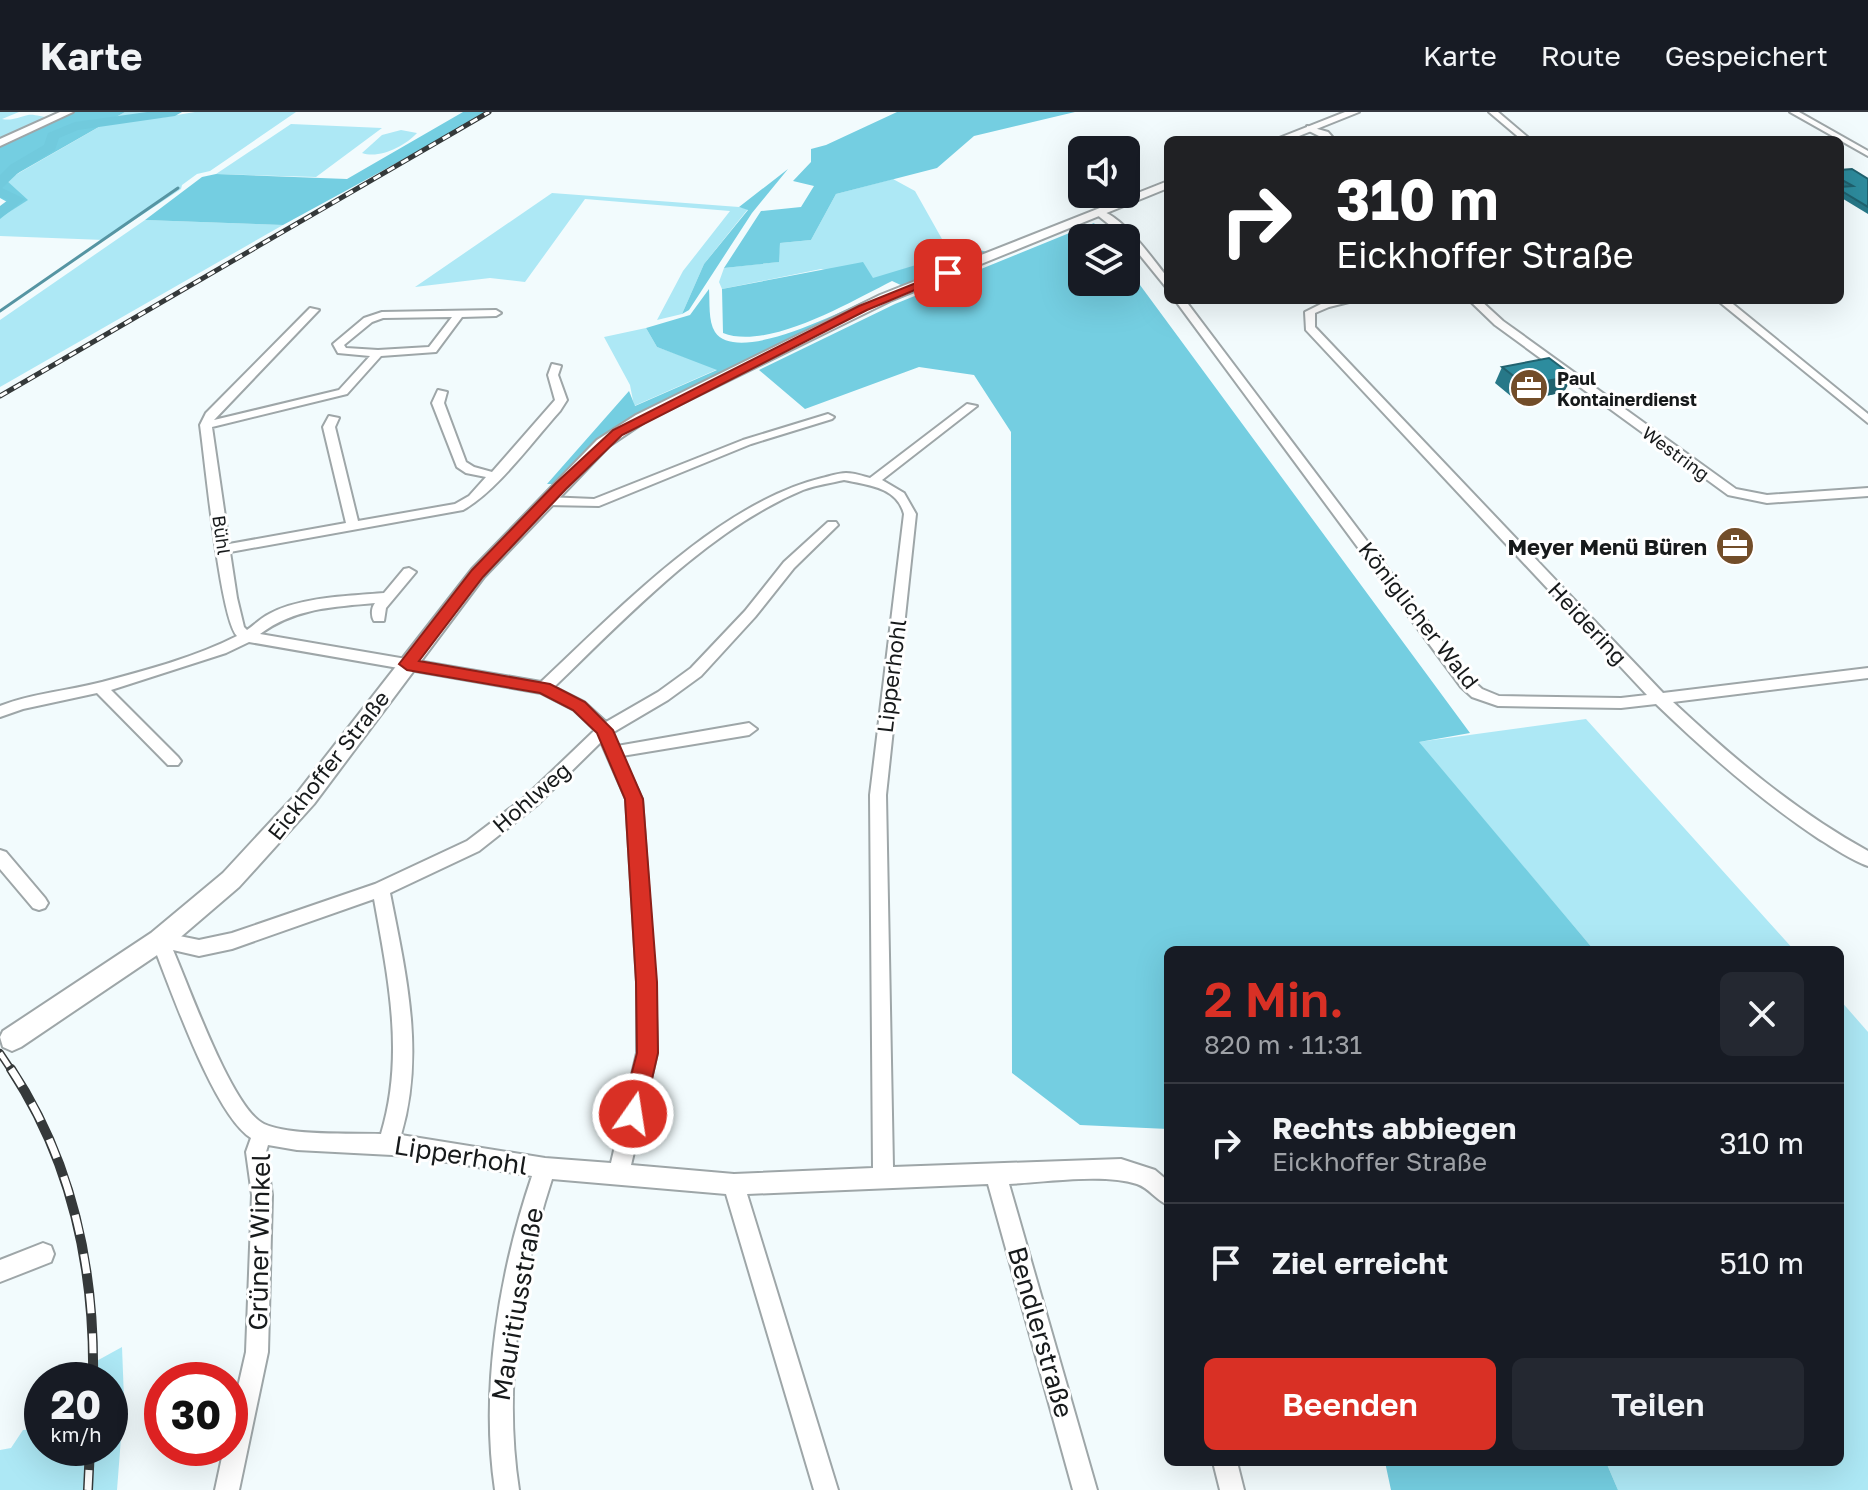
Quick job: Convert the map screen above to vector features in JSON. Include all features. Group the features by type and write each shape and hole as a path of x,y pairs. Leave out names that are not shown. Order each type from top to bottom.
{"main road":[{"path":"0,143 68,112"},
{"path":"1289,136 1354,112"},
{"name":"Eickhoffer Straße","path":"12,1039 160,940 231,880 306,798 478,573 603,443 641,418 885,298 1164,186"}],"street":[{"path":"1493,112 1522,136"},
{"path":"1794,112 1836,136"},
{"path":"1310,128 1327,136"},
{"path":"1844,140 1868,154"},
{"path":"1099,212 1121,228 1164,279"},
{"name":"Königlicher Wald","path":"1183,304 1471,688 1486,698 1498,701 1621,703 1868,673"},
{"name":"Heidering","path":"1327,304 1310,312 1310,328 1658,697 1699,736 1782,805 1868,859"},
{"name":"Westring","path":"1479,304 1511,332 1732,492 1767,499 1868,492"},
{"path":"1727,304 1868,420"},
{"path":"206,425 210,415 314,310"},
{"path":"459,314 432,350 342,351 338,344 368,320 382,315 496,313"},
{"path":"206,425 343,392 378,353"},
{"path":"224,549 459,507 473,499 556,409 561,400 553,375 556,366"},
{"path":"442,392 438,403 461,464 470,470 495,476"},
{"path":"544,688 682,561 731,523 811,483 842,476 875,480 971,406"},
{"path":"546,501 579,504 605,500 747,442 828,417"},
{"path":"333,418 329,427 353,527"},
{"name":"Bühl","path":"206,425 230,598 238,629 247,637"},
{"name":"Lipperhohl","path":"875,480 909,504 910,514 878,795 883,1178"},
{"name":"Hohlweg","path":"160,940 199,948 232,941 381,889 473,846 531,801 604,730 663,696 696,672 750,614 789,565 832,525"},
{"path":"379,618 379,607 409,572"},
{"path":"0,712 20,704 103,687 221,650 247,637 274,617 293,610 387,597"},
{"path":"247,637 544,688 579,706 604,730 634,799 646,982 647,1053 618,1175"},
{"path":"103,687 104,694 173,761"},
{"path":"614,752 749,729"},
{"path":"0,857 39,903"},
{"path":"381,889 403,1012 406,1067 395,1127 388,1144"},
{"path":"160,940 226,1095 248,1125 262,1134"},
{"name":"Lipperhohl","path":"262,1134 297,1140 388,1144 545,1168 734,1184 1121,1169 1148,1177 1164,1191"},
{"name":"Grüner Winkel","path":"227,1490 257,1352 262,1195 256,1152 262,1134"},
{"name":"Mauritiusstraße","path":"507,1490 498,1424 498,1387 531,1207 545,1168"},
{"name":"Bendlerstraße","path":"996,1175 1085,1490"},
{"path":"734,1184 826,1490"},
{"path":"0,1271 43,1254"},
{"path":"1226,1466 1232,1490"}],"shaded area":[{"path":"0,112 19,112 2,119 30,115 49,118 0,139"},
{"path":"73,112 125,112 6,180 28,200 0,218 0,209 9,203 0,198 0,146"},
{"path":"125,112 163,112 159,118 195,112 296,112 210,171 197,174 181,189 104,240 0,236 0,218 27,200 5,181"},
{"path":"463,112 490,112 283,225 145,220 202,177 216,174 347,179"},
{"path":"897,112 1075,112 974,136 937,168 836,194 811,240 780,243 779,262 724,268 761,211 801,207 814,186 793,181 811,162 811,149"},
{"path":"291,124 382,128 316,177 216,174"},
{"path":"401,130 417,133 392,150 362,153 382,135"},
{"path":"788,169 752,213 689,310 682,314 704,264 748,210 739,207"},
{"path":"893,179 915,191 942,239 972,248 873,279 821,269 722,289 719,282 724,268 778,262 780,243 811,240 836,194"},
{"path":"552,193 748,209 704,264 682,314 657,320 683,271 730,211 585,199 525,282 490,278 415,287"},
{"path":"145,220 283,225 0,387 0,320"},
{"path":"1068,234 1068,296 1140,296 1140,285 1470,733 1419,742 1591,946 1164,946 1164,1129 1080,1125 1012,1073 1011,432 974,375 919,367 805,409 759,370 895,304"},
{"path":"972,248 987,252 905,287 892,281 833,311 786,330 742,337 723,333 722,289 863,262 873,278"},
{"path":"709,289 710,317 715,332 727,341 746,343 792,332 873,297 870,302 633,418 555,484 547,484 629,391 635,406 717,370 657,347 646,328 690,315"},
{"path":"646,328 657,347 718,369 634,406 630,385 604,337"},
{"path":"1586,719 1790,946 1591,946 1418,742"},
{"path":"1844,1005 1868,1032 1868,1490 1618,1490 1608,1466 1844,1466"},
{"path":"122,1347 123,1362 95,1362"},
{"path":"23,1430 24,1466 119,1466 117,1490 0,1490 0,1450 11,1448"},
{"path":"1386,1466 1608,1466 1618,1490 1391,1490"}],"building":[{"path":"1852,169 1868,179 1868,207 1844,192 1844,187 1853,186 1844,181 1844,170"},
{"path":"1549,358 1573,376 1525,385 1502,367"}],"waterway":[{"path":"0,184 15,168 50,147 53,136 75,126 175,112"},
{"path":"0,311 178,188"},
{"path":"0,192 18,199 0,214"}],"railway":[{"path":"0,396 489,112"},
{"path":"0,1053 12,1071"},
{"path":"11,1069 50,1142 76,1218 90,1298 93,1362"},
{"path":"88,1490 89,1466"}],"place":[{"name":"Paul Kontainerdienst","path":"1529,388"},
{"name":"Meyer Menü Büren","path":"1735,546"}],"route":[{"path":"633,1114 647,1053 646,982 634,799 604,730 579,706 544,688 407,664 478,573 603,443 618,432 863,308 948,273"}]}
